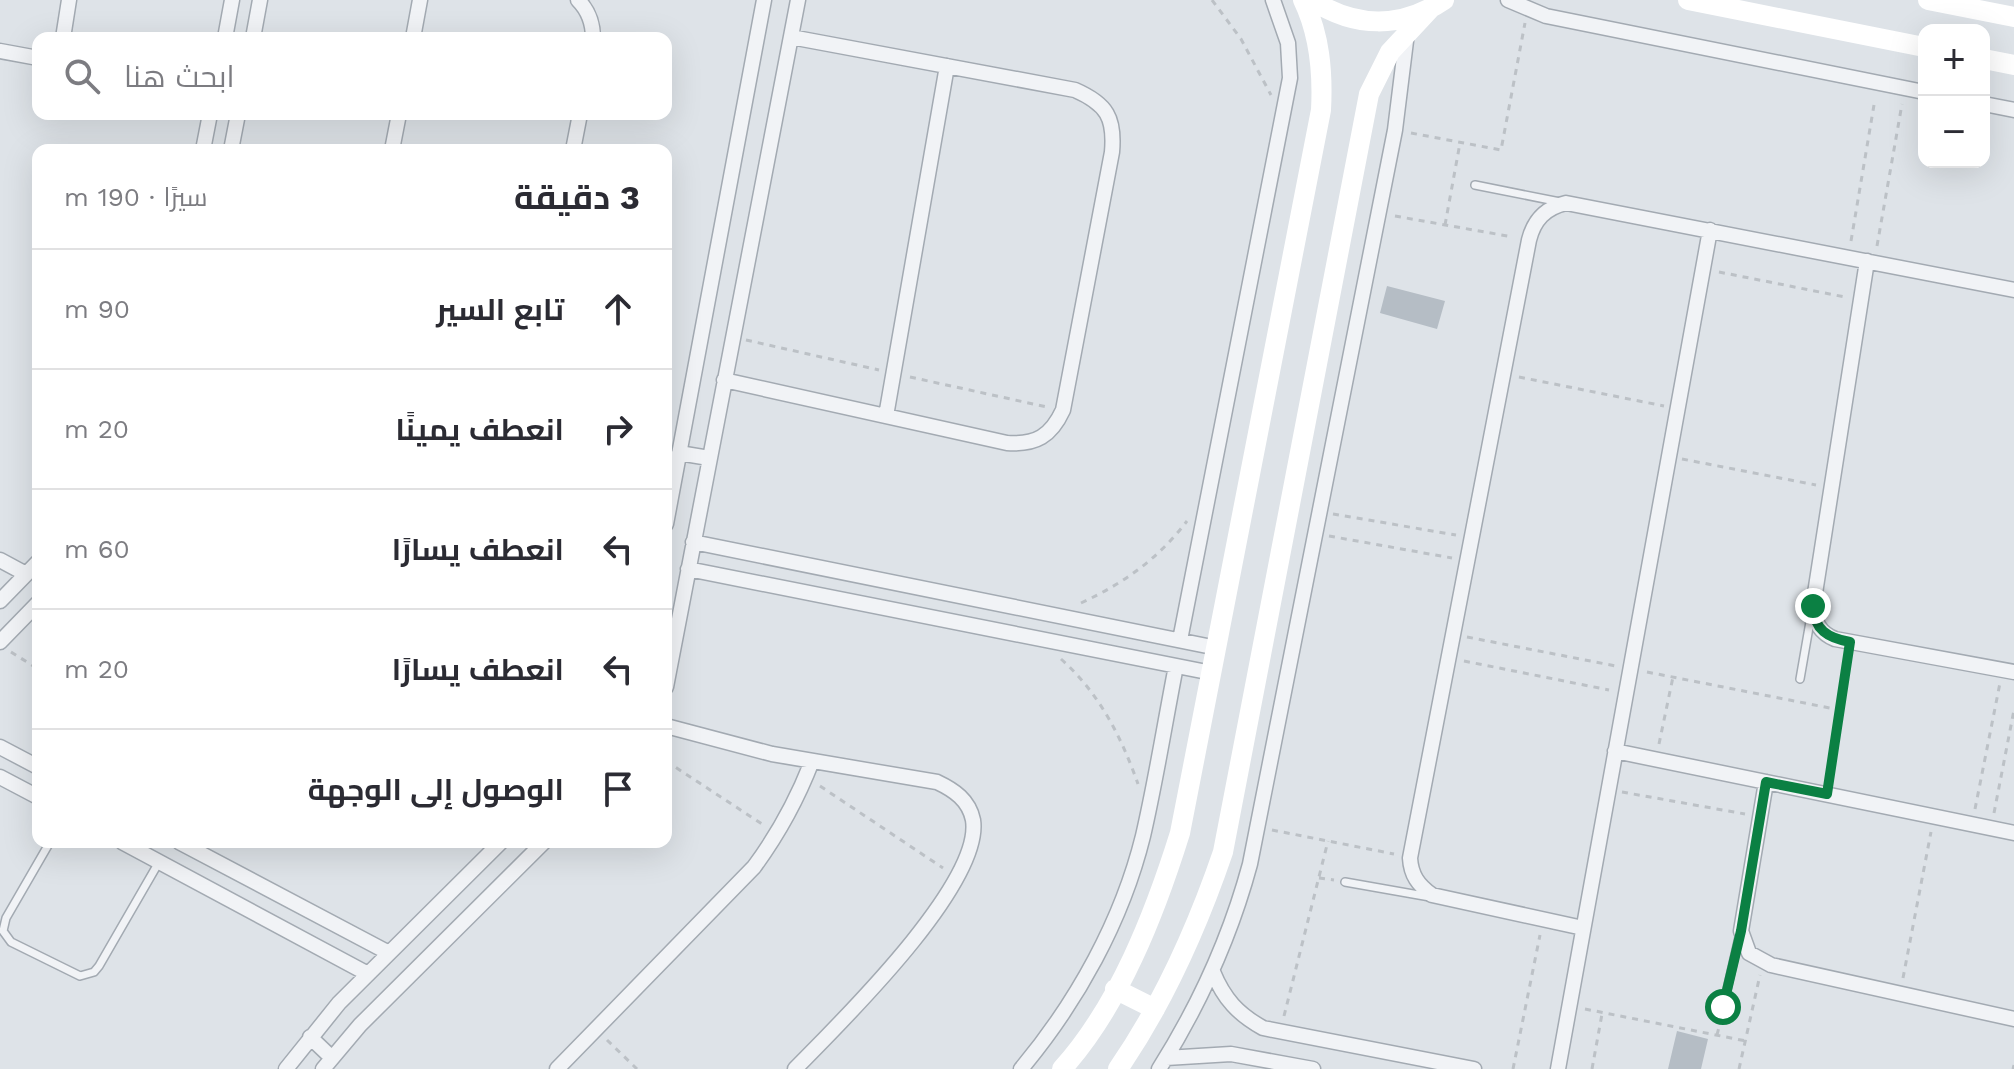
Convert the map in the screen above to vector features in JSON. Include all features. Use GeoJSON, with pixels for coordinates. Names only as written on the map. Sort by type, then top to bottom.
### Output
{"type":"FeatureCollection","features":[{"type":"Feature","properties":{"kind":"street"},"geometry":{"type":"LineString","coordinates":[[64,32],[69,0]]}},
{"type":"Feature","properties":{"kind":"street"},"geometry":{"type":"LineString","coordinates":[[226,32],[232,0]]}},
{"type":"Feature","properties":{"kind":"street"},"geometry":{"type":"LineString","coordinates":[[254,32],[260,0]]}},
{"type":"Feature","properties":{"kind":"street"},"geometry":{"type":"LineString","coordinates":[[414,32],[420,0]]}},
{"type":"Feature","properties":{"kind":"street"},"geometry":{"type":"LineString","coordinates":[[578,0],[590,18],[592,32]]}},
{"type":"Feature","properties":{"kind":"street"},"geometry":{"type":"LineString","coordinates":[[672,491],[764,0]]}},
{"type":"Feature","properties":{"kind":"street"},"geometry":{"type":"LineString","coordinates":[[672,655],[798,0]]}},
{"type":"Feature","properties":{"kind":"street"},"geometry":{"type":"LineString","coordinates":[[1180,640],[1290,78],[1284,26],[1273,0]]}},
{"type":"Feature","properties":{"kind":"street"},"geometry":{"type":"LineString","coordinates":[[1062,1069],[1115,989],[1152,913],[1180,833],[1321,110],[1320,58],[1303,0]]}},
{"type":"Feature","properties":{"kind":"street"},"geometry":{"type":"LineString","coordinates":[[1312,0],[1338,15],[1369,23],[1411,18],[1437,5]]}},
{"type":"Feature","properties":{"kind":"street"},"geometry":{"type":"LineString","coordinates":[[1508,0],[1527,10],[1918,91]]}},
{"type":"Feature","properties":{"kind":"street"},"geometry":{"type":"LineString","coordinates":[[1688,0],[1918,46]]}},
{"type":"Feature","properties":{"kind":"street"},"geometry":{"type":"LineString","coordinates":[[1928,0],[2014,17]]}},
{"type":"Feature","properties":{"kind":"street"},"geometry":{"type":"LineString","coordinates":[[1118,1069],[1155,1009],[1201,914],[1223,852],[1366,106],[1378,72],[1390,52],[1437,5]]}},
{"type":"Feature","properties":{"kind":"street"},"geometry":{"type":"LineString","coordinates":[[1163,1063],[1213,972],[1240,901],[1258,827],[1395,130],[1407,33]]}},
{"type":"Feature","properties":{"kind":"street"},"geometry":{"type":"LineString","coordinates":[[724,380],[1007,443],[1025,444],[1042,438],[1055,426],[1063,410],[1112,152],[1114,132],[1107,113],[1094,98],[1075,90],[791,37]]}},
{"type":"Feature","properties":{"kind":"street"},"geometry":{"type":"LineString","coordinates":[[0,51],[32,57]]}},
{"type":"Feature","properties":{"kind":"street"},"geometry":{"type":"LineString","coordinates":[[1990,60],[2014,65]]}},
{"type":"Feature","properties":{"kind":"street"},"geometry":{"type":"LineString","coordinates":[[886,416],[947,66]]}},
{"type":"Feature","properties":{"kind":"street"},"geometry":{"type":"LineString","coordinates":[[1990,105],[2014,110]]}},
{"type":"Feature","properties":{"kind":"street"},"geometry":{"type":"LineString","coordinates":[[204,144],[209,120]]}},
{"type":"Feature","properties":{"kind":"street"},"geometry":{"type":"LineString","coordinates":[[232,144],[237,120]]}},
{"type":"Feature","properties":{"kind":"street"},"geometry":{"type":"LineString","coordinates":[[393,144],[398,120]]}},
{"type":"Feature","properties":{"kind":"street"},"geometry":{"type":"LineString","coordinates":[[574,144],[579,120]]}},
{"type":"Feature","properties":{"kind":"street"},"geometry":{"type":"LineString","coordinates":[[1583,928],[1440,899],[1418,884],[1413,876],[1410,858],[1529,240],[1535,222],[1557,205],[1566,203],[2014,290]]}},
{"type":"Feature","properties":{"kind":"street"},"geometry":{"type":"LineString","coordinates":[[1558,1069],[1710,230]]}},
{"type":"Feature","properties":{"kind":"street"},"geometry":{"type":"LineString","coordinates":[[1871,261],[1861,300],[1813,606],[1815,620],[1823,632],[1835,639],[2008,671]]}},
{"type":"Feature","properties":{"kind":"street"},"geometry":{"type":"LineString","coordinates":[[679,453],[709,458]]}},
{"type":"Feature","properties":{"kind":"street"},"geometry":{"type":"LineString","coordinates":[[693,542],[1217,648]]}},
{"type":"Feature","properties":{"kind":"street"},"geometry":{"type":"LineString","coordinates":[[0,560],[26,574]]}},
{"type":"Feature","properties":{"kind":"street"},"geometry":{"type":"LineString","coordinates":[[0,601],[32,568]]}},
{"type":"Feature","properties":{"kind":"street"},"geometry":{"type":"LineString","coordinates":[[688,569],[1212,673]]}},
{"type":"Feature","properties":{"kind":"street"},"geometry":{"type":"LineString","coordinates":[[0,644],[32,609]]}},
{"type":"Feature","properties":{"kind":"street"},"geometry":{"type":"LineString","coordinates":[[1021,1069],[1041,1046],[1074,997],[1103,945],[1125,891],[1143,835],[1176,666]]}},
{"type":"Feature","properties":{"kind":"street"},"geometry":{"type":"LineString","coordinates":[[672,728],[732,745],[937,782],[953,789],[966,802],[973,819],[973,837],[956,877],[914,941],[795,1069]]}},
{"type":"Feature","properties":{"kind":"street"},"geometry":{"type":"LineString","coordinates":[[0,747],[32,764]]}},
{"type":"Feature","properties":{"kind":"street"},"geometry":{"type":"LineString","coordinates":[[1615,751],[2014,833]]}},
{"type":"Feature","properties":{"kind":"street"},"geometry":{"type":"LineString","coordinates":[[557,1069],[754,867],[798,799],[812,761]]}},
{"type":"Feature","properties":{"kind":"street"},"geometry":{"type":"LineString","coordinates":[[0,777],[32,794]]}},
{"type":"Feature","properties":{"kind":"street"},"geometry":{"type":"LineString","coordinates":[[1766,782],[1741,931],[1749,953],[1763,963],[2014,1019]]}},
{"type":"Feature","properties":{"kind":"street"},"geometry":{"type":"LineString","coordinates":[[133,848],[368,974]]}},
{"type":"Feature","properties":{"kind":"street"},"geometry":{"type":"LineString","coordinates":[[190,848],[389,953]]}},
{"type":"Feature","properties":{"kind":"street"},"geometry":{"type":"LineString","coordinates":[[286,1069],[310,1037],[368,974],[495,848]]}},
{"type":"Feature","properties":{"kind":"street"},"geometry":{"type":"LineString","coordinates":[[310,1037],[327,1064],[360,1025],[538,848]]}},
{"type":"Feature","properties":{"kind":"street"},"geometry":{"type":"LineString","coordinates":[[1213,972],[1220,990],[1232,1006],[1263,1028],[1474,1069]]}},
{"type":"Feature","properties":{"kind":"street"},"geometry":{"type":"LineString","coordinates":[[1115,989],[1155,1009]]}},
{"type":"Feature","properties":{"kind":"street"},"geometry":{"type":"LineString","coordinates":[[1163,1063],[1231,1054],[1313,1069]]}},
{"type":"Feature","properties":{"kind":"lane"},"geometry":{"type":"LineString","coordinates":[[1475,185],[1566,203]]}},
{"type":"Feature","properties":{"kind":"lane"},"geometry":{"type":"LineString","coordinates":[[1800,679],[1813,606]]}},
{"type":"Feature","properties":{"kind":"lane"},"geometry":{"type":"LineString","coordinates":[[47,848],[6,918],[3,931],[11,942],[80,976],[94,972],[99,966],[159,862]]}},
{"type":"Feature","properties":{"kind":"lane"},"geometry":{"type":"LineString","coordinates":[[1345,882],[1440,899]]}},
{"type":"Feature","properties":{"kind":"lane"},"geometry":{"type":"LineString","coordinates":[[1723,1007],[1741,931]]}},
{"type":"Feature","properties":{"kind":"path"},"geometry":{"type":"LineString","coordinates":[[1212,0],[1257,65],[1282,120]]}},
{"type":"Feature","properties":{"kind":"path"},"geometry":{"type":"LineString","coordinates":[[1395,130],[1501,150],[1527,10]]}},
{"type":"Feature","properties":{"kind":"path"},"geometry":{"type":"LineString","coordinates":[[1848,257],[1878,83]]}},
{"type":"Feature","properties":{"kind":"path"},"geometry":{"type":"LineString","coordinates":[[1871,261],[1904,88]]}},
{"type":"Feature","properties":{"kind":"path"},"geometry":{"type":"LineString","coordinates":[[1445,225],[1461,142]]}},
{"type":"Feature","properties":{"kind":"path"},"geometry":{"type":"LineString","coordinates":[[1379,213],[1529,240]]}},
{"type":"Feature","properties":{"kind":"path"},"geometry":{"type":"LineString","coordinates":[[1703,269],[1861,300]]}},
{"type":"Feature","properties":{"kind":"path"},"geometry":{"type":"LineString","coordinates":[[1503,374],[1678,408]]}},
{"type":"Feature","properties":{"kind":"path"},"geometry":{"type":"LineString","coordinates":[[1669,457],[1832,488]]}},
{"type":"Feature","properties":{"kind":"path"},"geometry":{"type":"LineString","coordinates":[[1320,512],[1471,538]]}},
{"type":"Feature","properties":{"kind":"path"},"geometry":{"type":"LineString","coordinates":[[1045,613],[1081,603],[1114,588],[1162,550],[1193,513]]}},
{"type":"Feature","properties":{"kind":"path"},"geometry":{"type":"LineString","coordinates":[[1316,533],[1467,560]]}},
{"type":"Feature","properties":{"kind":"path"},"geometry":{"type":"LineString","coordinates":[[1037,639],[1089,688],[1110,718],[1130,761],[1146,819]]}},
{"type":"Feature","properties":{"kind":"path"},"geometry":{"type":"LineString","coordinates":[[1827,794],[1850,642]]}},
{"type":"Feature","properties":{"kind":"path"},"geometry":{"type":"LineString","coordinates":[[0,644],[32,665]]}},
{"type":"Feature","properties":{"kind":"path"},"geometry":{"type":"LineString","coordinates":[[1448,658],[1626,694]]}},
{"type":"Feature","properties":{"kind":"path"},"geometry":{"type":"LineString","coordinates":[[1972,824],[2008,671]]}},
{"type":"Feature","properties":{"kind":"path"},"geometry":{"type":"LineString","coordinates":[[1656,759],[1673,677]]}},
{"type":"Feature","properties":{"kind":"path"},"geometry":{"type":"LineString","coordinates":[[1991,828],[2014,710]]}},
{"type":"Feature","properties":{"kind":"path"},"geometry":{"type":"LineString","coordinates":[[672,765],[778,834]]}},
{"type":"Feature","properties":{"kind":"path"},"geometry":{"type":"LineString","coordinates":[[806,776],[956,877]]}},
{"type":"Feature","properties":{"kind":"path"},"geometry":{"type":"LineString","coordinates":[[1609,789],[1760,817]]}},
{"type":"Feature","properties":{"kind":"path"},"geometry":{"type":"LineString","coordinates":[[1900,993],[1934,817]]}},
{"type":"Feature","properties":{"kind":"path"},"geometry":{"type":"LineString","coordinates":[[1258,827],[1410,858]]}},
{"type":"Feature","properties":{"kind":"path"},"geometry":{"type":"LineString","coordinates":[[1281,1031],[1328,841]]}},
{"type":"Feature","properties":{"kind":"path"},"geometry":{"type":"LineString","coordinates":[[1513,1069],[1543,920]]}},
{"type":"Feature","properties":{"kind":"path"},"geometry":{"type":"LineString","coordinates":[[1739,1069],[1763,963]]}},
{"type":"Feature","properties":{"kind":"path"},"geometry":{"type":"LineString","coordinates":[[1569,1006],[1746,1041]]}},
{"type":"Feature","properties":{"kind":"path"},"geometry":{"type":"LineString","coordinates":[[1717,1035],[1723,1007]]}},
{"type":"Feature","properties":{"kind":"path"},"geometry":{"type":"LineString","coordinates":[[1592,1069],[1603,1013]]}},
{"type":"Feature","properties":{"kind":"path"},"geometry":{"type":"LineString","coordinates":[[596,1028],[637,1069]]}},
{"type":"Feature","properties":{"kind":"building"},"geometry":{"type":"Polygon","coordinates":[[[1387,286],[1445,301],[1437,329],[1380,313],[1387,286]]]}},
{"type":"Feature","properties":{"kind":"building"},"geometry":{"type":"Polygon","coordinates":[[[1677,1031],[1708,1039],[1701,1069],[1668,1069],[1677,1031]]]}},
{"type":"Feature","properties":{"kind":"route"},"geometry":{"type":"LineString","coordinates":[[1723,1007],[1741,931],[1766,782],[1827,794],[1850,642],[1823,632],[1815,620],[1813,606]]}}]}
